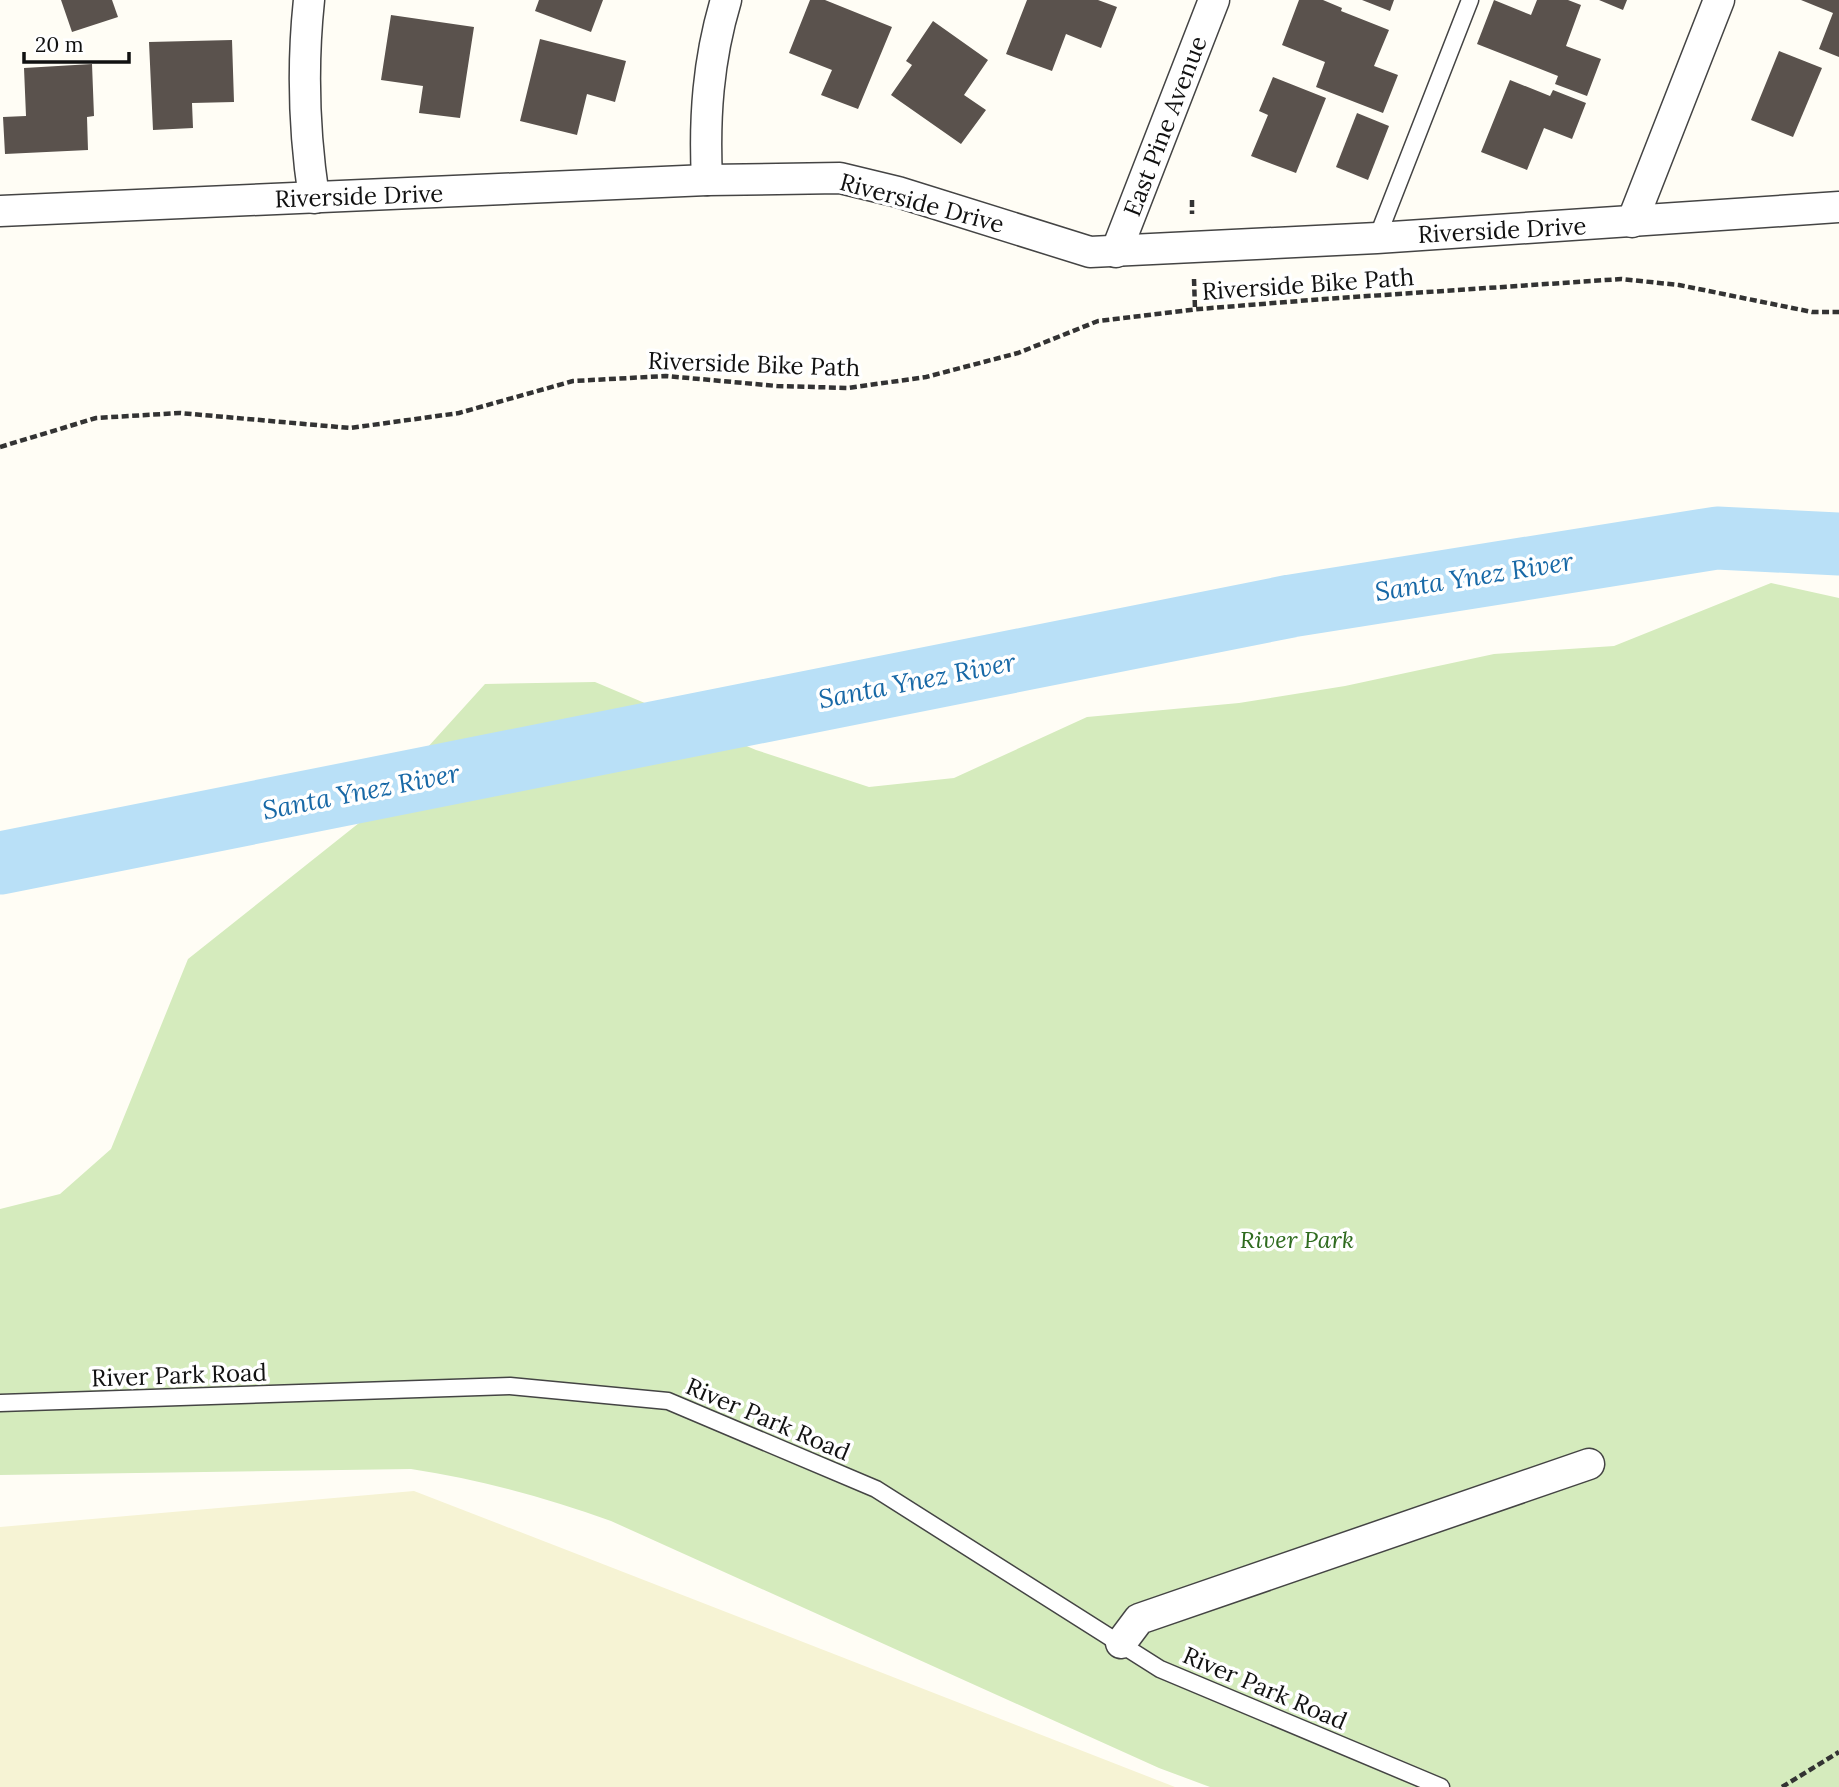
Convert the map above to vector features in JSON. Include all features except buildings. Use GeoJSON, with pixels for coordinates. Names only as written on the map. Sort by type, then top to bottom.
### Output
{"type":"FeatureCollection","features":[{"type":"Feature","properties":{"kind":"street"},"geometry":{"type":"LineString","coordinates":[[309,0],[304,50],[307,151],[314,198]]}},
{"type":"Feature","properties":{"kind":"street"},"geometry":{"type":"LineString","coordinates":[[706,180],[708,73],[726,0]]}},
{"type":"Feature","properties":{"kind":"street","name":"East Pine Avenue"},"geometry":{"type":"LineString","coordinates":[[1116,252],[1214,0]]}},
{"type":"Feature","properties":{"kind":"street"},"geometry":{"type":"LineString","coordinates":[[1633,222],[1719,0]]}},
{"type":"Feature","properties":{"kind":"street","name":"Riverside Drive"},"geometry":{"type":"LineString","coordinates":[[0,211],[706,180],[840,178],[898,192],[1090,252],[1116,252],[1377,238],[1839,207]]}},
{"type":"Feature","properties":{"kind":"street"},"geometry":{"type":"LineString","coordinates":[[1121,1643],[1139,1619],[1589,1464]]}},
{"type":"Feature","properties":{"kind":"lane"},"geometry":{"type":"LineString","coordinates":[[1377,238],[1470,0]]}},
{"type":"Feature","properties":{"kind":"lane","name":"River Park Road"},"geometry":{"type":"LineString","coordinates":[[0,1403],[510,1386],[668,1401],[876,1489],[1160,1669],[1441,1787]]}},
{"type":"Feature","properties":{"kind":"path","name":"Riverside Bike Path"},"geometry":{"type":"LineString","coordinates":[[0,447],[96,418],[180,413],[350,428],[459,413],[573,381],[666,376],[777,386],[848,388],[926,377],[1018,353],[1098,321],[1199,309],[1324,299],[1621,279],[1679,285],[1812,312],[1839,312]]}},
{"type":"Feature","properties":{"kind":"path"},"geometry":{"type":"LineString","coordinates":[[1782,1787],[1839,1752]]}},
{"type":"Feature","properties":{"kind":"shaded area"},"geometry":{"type":"Polygon","coordinates":[[[414,1491],[1175,1787],[0,1787],[0,1527],[414,1491]]]}},
{"type":"Feature","properties":{"kind":"green space","name":"River Park"},"geometry":{"type":"Polygon","coordinates":[[[1771,583],[1839,598],[1839,1787],[1210,1787],[1159,1768],[611,1521],[512,1490],[411,1469],[0,1475],[0,1209],[60,1194],[111,1149],[188,959],[359,823],[485,684],[595,682],[756,750],[869,787],[954,778],[1087,717],[1239,703],[1345,686],[1494,654],[1614,646],[1771,583]]]}},
{"type":"Feature","properties":{"kind":"waterway","name":"Santa Ynez River"},"geometry":{"type":"LineString","coordinates":[[0,863],[1291,606],[1717,538],[1839,544]]}}]}
